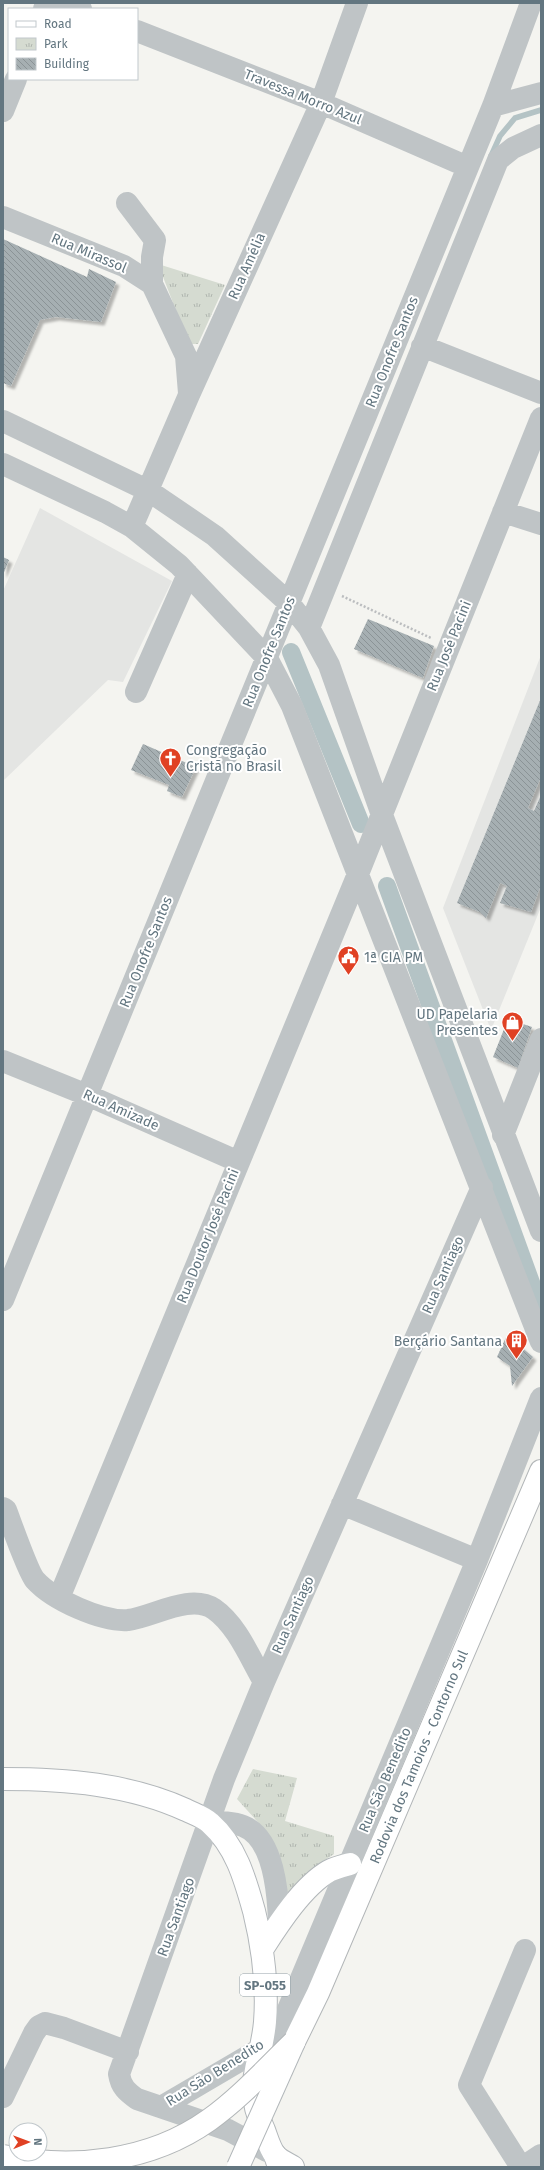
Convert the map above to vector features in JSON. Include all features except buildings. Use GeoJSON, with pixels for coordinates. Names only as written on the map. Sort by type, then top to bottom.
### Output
{"type":"FeatureCollection","features":[{"type":"Feature","properties":{"kind":"main road","name":"Rodovia dos Tamoios - Contorno Sul"},"geometry":{"type":"LineString","coordinates":[[238,2167],[294,2042],[321,1986],[541,1471]]}},
{"type":"Feature","properties":{"kind":"main road","name":"SP-055"},"geometry":{"type":"LineString","coordinates":[[3,1779],[82,1784],[136,1792],[161,1798],[210,1822],[228,1845],[240,1865],[263,1948],[266,2012],[260,2049],[254,2072],[252,2094],[259,2120],[282,2163]]}},
{"type":"Feature","properties":{"kind":"main road"},"geometry":{"type":"LineString","coordinates":[[263,1948],[279,1922],[315,1881],[330,1871],[350,1864]]}},
{"type":"Feature","properties":{"kind":"main road","name":"Rodovia dos Tamoios - Contorno Sul"},"geometry":{"type":"LineString","coordinates":[[3,2156],[57,2163],[104,2160],[156,2148],[179,2138],[209,2120],[229,2104],[294,2042]]}},
{"type":"Feature","properties":{"kind":"street"},"geometry":{"type":"LineString","coordinates":[[65,3],[78,8]]}},
{"type":"Feature","properties":{"kind":"street","name":"Rua Amélia"},"geometry":{"type":"LineString","coordinates":[[132,527],[149,491],[189,396],[321,103],[357,3]]}},
{"type":"Feature","properties":{"kind":"street","name":"Rua Onofre Santos"},"geometry":{"type":"LineString","coordinates":[[3,1300],[493,106],[531,3]]}},
{"type":"Feature","properties":{"kind":"street","name":"Travessa Morro Azul"},"geometry":{"type":"LineString","coordinates":[[138,31],[321,103],[468,167]]}},
{"type":"Feature","properties":{"kind":"street"},"geometry":{"type":"LineString","coordinates":[[3,112],[16,80]]}},
{"type":"Feature","properties":{"kind":"street"},"geometry":{"type":"LineString","coordinates":[[493,106],[541,93]]}},
{"type":"Feature","properties":{"kind":"street","name":"Rua Onofre Santos"},"geometry":{"type":"LineString","coordinates":[[309,628],[498,160],[513,148],[541,135]]}},
{"type":"Feature","properties":{"kind":"street"},"geometry":{"type":"LineString","coordinates":[[127,203],[155,240],[152,257],[152,284],[186,356],[189,396]]}},
{"type":"Feature","properties":{"kind":"street","name":"Rua Mirassol"},"geometry":{"type":"LineString","coordinates":[[3,217],[124,266],[152,284]]}},
{"type":"Feature","properties":{"kind":"street"},"geometry":{"type":"LineString","coordinates":[[422,346],[541,393]]}},
{"type":"Feature","properties":{"kind":"street","name":"Rua José Pacini"},"geometry":{"type":"LineString","coordinates":[[358,874],[541,418]]}},
{"type":"Feature","properties":{"kind":"street"},"geometry":{"type":"LineString","coordinates":[[3,421],[149,491],[215,536],[289,603],[309,628],[329,665],[382,814],[503,1135],[541,1231]]}},
{"type":"Feature","properties":{"kind":"street"},"geometry":{"type":"LineString","coordinates":[[3,464],[105,512],[132,527],[188,574],[267,658],[292,706],[482,1187],[541,1342]]}},
{"type":"Feature","properties":{"kind":"street"},"geometry":{"type":"LineString","coordinates":[[503,512],[541,524]]}},
{"type":"Feature","properties":{"kind":"street"},"geometry":{"type":"LineString","coordinates":[[136,692],[188,574]]}},
{"type":"Feature","properties":{"kind":"street","name":"Rua Doutor José Pacini"},"geometry":{"type":"LineString","coordinates":[[59,1598],[358,874]]}},
{"type":"Feature","properties":{"kind":"street"},"geometry":{"type":"LineString","coordinates":[[503,1135],[541,1039]]}},
{"type":"Feature","properties":{"kind":"street","name":"Rua Amizade"},"geometry":{"type":"LineString","coordinates":[[3,1061],[87,1095],[238,1162]]}},
{"type":"Feature","properties":{"kind":"street","name":"Rua Santiago"},"geometry":{"type":"LineString","coordinates":[[282,2163],[228,2130],[137,2099],[121,2084],[119,2074],[210,1822],[224,1779],[264,1682],[482,1187]]}},
{"type":"Feature","properties":{"kind":"street","name":"Rua São Benedito"},"geometry":{"type":"LineString","coordinates":[[161,2107],[260,2049],[271,2038],[284,2019],[477,1560],[541,1398]]}},
{"type":"Feature","properties":{"kind":"street"},"geometry":{"type":"LineString","coordinates":[[342,1504],[477,1560]]}},
{"type":"Feature","properties":{"kind":"street"},"geometry":{"type":"LineString","coordinates":[[3,1508],[6,1510],[34,1580],[59,1598],[94,1616],[114,1619],[129,1620],[181,1605],[200,1604],[213,1609],[229,1624],[264,1682]]}},
{"type":"Feature","properties":{"kind":"street"},"geometry":{"type":"LineString","coordinates":[[210,1822],[227,1822],[243,1826],[255,1833],[264,1844],[272,1871],[279,1922]]}},
{"type":"Feature","properties":{"kind":"street"},"geometry":{"type":"LineString","coordinates":[[525,1950],[469,2084],[522,2167],[541,2155]]}},
{"type":"Feature","properties":{"kind":"street"},"geometry":{"type":"LineString","coordinates":[[3,2097],[34,2033],[38,2026],[45,2023],[64,2028],[128,2052]]}},
{"type":"Feature","properties":{"kind":"path"},"geometry":{"type":"LineString","coordinates":[[325,588],[449,647]]}},
{"type":"Feature","properties":{"kind":"shaded area"},"geometry":{"type":"Polygon","coordinates":[[[40,508],[172,581],[123,682],[108,680],[3,781],[3,591],[40,508]]]}},
{"type":"Feature","properties":{"kind":"shaded area"},"geometry":{"type":"Polygon","coordinates":[[[541,655],[541,907],[491,1030],[443,908],[541,655]]]}},
{"type":"Feature","properties":{"kind":"green space"},"geometry":{"type":"Polygon","coordinates":[[[158,264],[225,285],[198,344],[189,344],[158,264]]]}},
{"type":"Feature","properties":{"kind":"green space"},"geometry":{"type":"Polygon","coordinates":[[[253,1769],[297,1778],[285,1821],[334,1836],[334,1854],[311,1873],[299,1887],[282,1912],[264,1829],[237,1799],[253,1769]]]}},
{"type":"Feature","properties":{"kind":"waterway"},"geometry":{"type":"LineString","coordinates":[[491,156],[500,136],[515,118],[541,110]]}},
{"type":"Feature","properties":{"kind":"waterway"},"geometry":{"type":"LineString","coordinates":[[291,652],[361,824]]}},
{"type":"Feature","properties":{"kind":"waterway"},"geometry":{"type":"LineString","coordinates":[[387,886],[541,1310]]}},
{"type":"Feature","properties":{"kind":"place","name":"Congregação Cristã no Brasil"},"geometry":{"type":"Point","coordinates":[171,778]}},
{"type":"Feature","properties":{"kind":"place","name":"1ª CIA PM"},"geometry":{"type":"Point","coordinates":[348,976]}},
{"type":"Feature","properties":{"kind":"place","name":"UD Papelaria Presentes"},"geometry":{"type":"Point","coordinates":[513,1042]}},
{"type":"Feature","properties":{"kind":"place","name":"Berçário Santana"},"geometry":{"type":"Point","coordinates":[517,1360]}}]}
